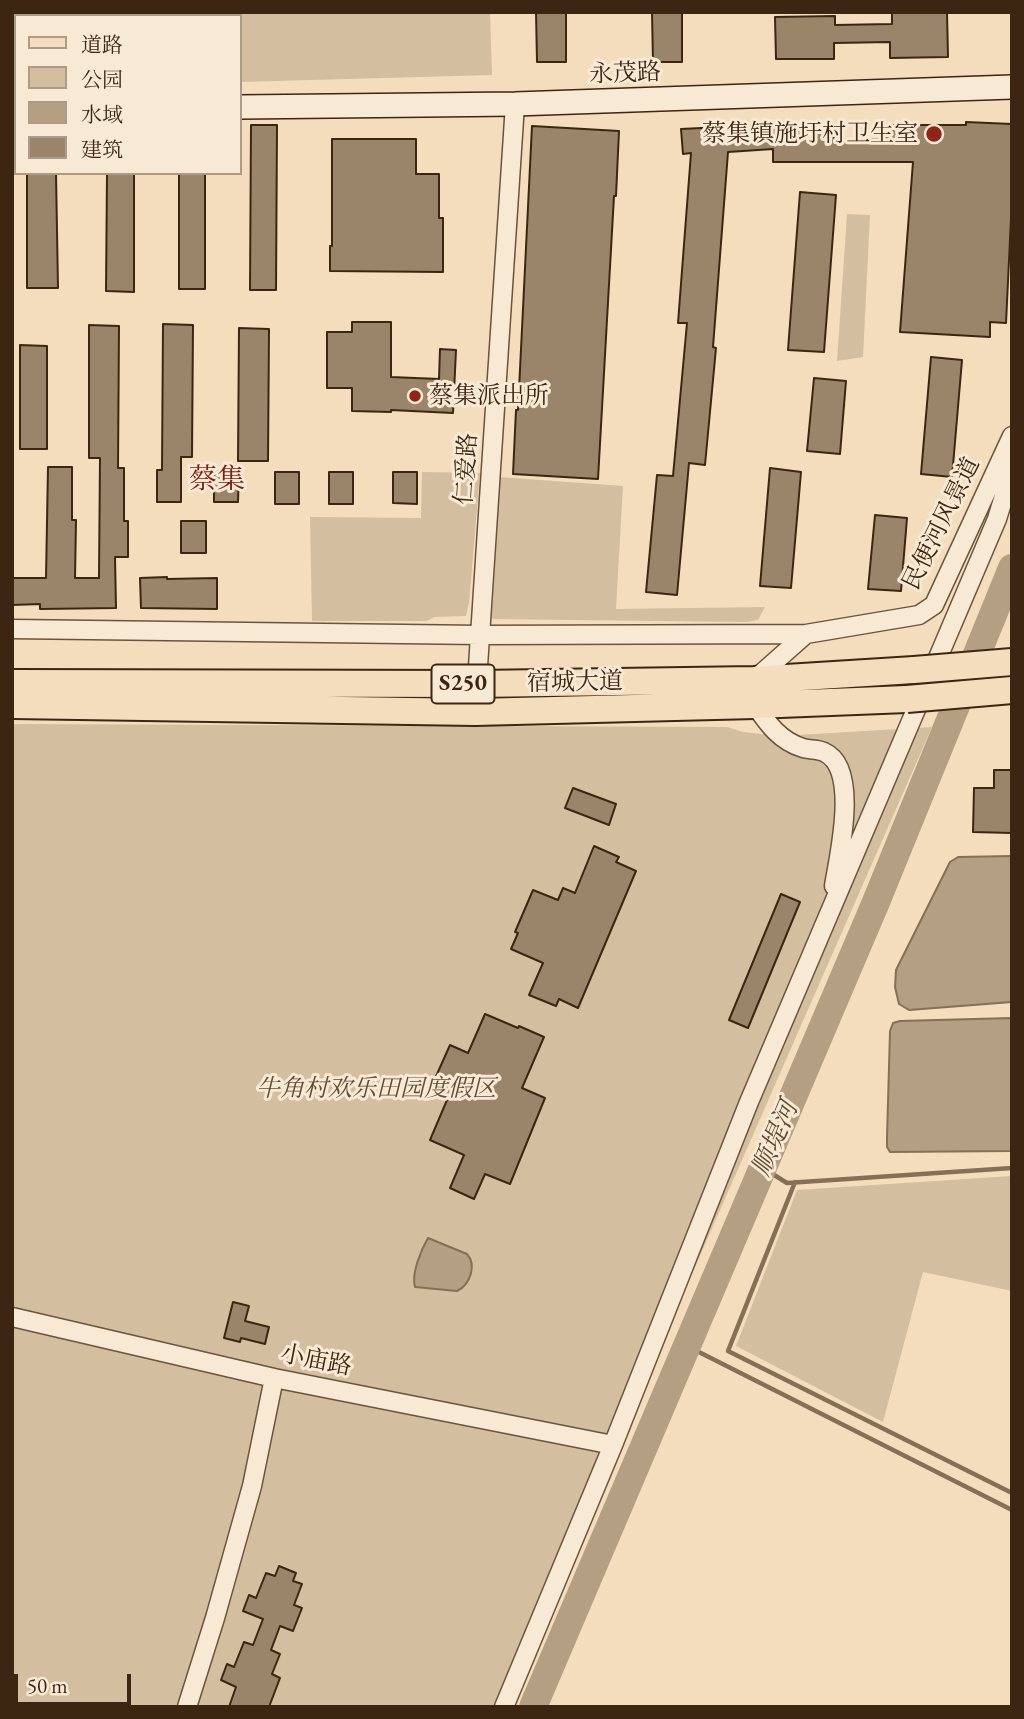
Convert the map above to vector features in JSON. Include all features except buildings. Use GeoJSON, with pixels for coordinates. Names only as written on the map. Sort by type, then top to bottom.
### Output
{"type":"FeatureCollection","features":[{"type":"Feature","properties":{"kind":"main road","name":"宿城大道"},"geometry":{"type":"LineString","coordinates":[[12,705],[475,712],[754,693],[914,670],[1012,662]]}},
{"type":"Feature","properties":{"kind":"main road","name":"宿城大道"},"geometry":{"type":"LineString","coordinates":[[12,683],[477,684],[907,699],[1012,690]]}},
{"type":"Feature","properties":{"kind":"street","name":"永茂路"},"geometry":{"type":"LineString","coordinates":[[242,107],[515,104],[1012,87]]}},
{"type":"Feature","properties":{"kind":"street","name":"仁爱路"},"geometry":{"type":"LineString","coordinates":[[475,712],[515,104]]}},
{"type":"Feature","properties":{"kind":"street","name":"民便河风景道"},"geometry":{"type":"LineString","coordinates":[[12,629],[480,635],[806,634],[919,615],[934,605],[1012,436]]}},
{"type":"Feature","properties":{"kind":"street"},"geometry":{"type":"LineString","coordinates":[[504,1707],[613,1445],[749,1102],[997,519],[1012,470]]}},
{"type":"Feature","properties":{"kind":"street"},"geometry":{"type":"LineString","coordinates":[[806,634],[754,693],[775,732],[796,745],[823,752],[835,760],[841,774],[845,810],[831,910]]}},
{"type":"Feature","properties":{"kind":"street","name":"小庙路"},"geometry":{"type":"LineString","coordinates":[[12,1317],[274,1378],[613,1445]]}},
{"type":"Feature","properties":{"kind":"street"},"geometry":{"type":"LineString","coordinates":[[187,1707],[252,1486],[274,1378]]}},
{"type":"Feature","properties":{"kind":"green space"},"geometry":{"type":"Polygon","coordinates":[[[12,12],[490,12],[492,75],[242,82],[242,14],[14,14],[12,88],[12,12]]]}},
{"type":"Feature","properties":{"kind":"green space"},"geometry":{"type":"Polygon","coordinates":[[[847,214],[870,215],[863,357],[837,361],[847,214]]]}},
{"type":"Feature","properties":{"kind":"green space"},"geometry":{"type":"Polygon","coordinates":[[[422,472],[480,473],[466,616],[435,617],[426,621],[312,621],[310,517],[421,518],[422,472]]]}},
{"type":"Feature","properties":{"kind":"green space"},"geometry":{"type":"Polygon","coordinates":[[[499,477],[623,486],[616,609],[765,607],[758,620],[746,622],[488,619],[499,477]]]}},
{"type":"Feature","properties":{"kind":"green space","name":"牛角村欢乐田园度假区"},"geometry":{"type":"Polygon","coordinates":[[[12,724],[727,727],[743,732],[780,736],[932,727],[502,1707],[12,1707],[12,724]]]}},
{"type":"Feature","properties":{"kind":"green space"},"geometry":{"type":"Polygon","coordinates":[[[1012,1176],[1012,1291],[923,1272],[883,1422],[736,1346],[797,1190],[1012,1176]]]}},
{"type":"Feature","properties":{"kind":"water"},"geometry":{"type":"Polygon","coordinates":[[[1012,856],[1012,1002],[909,1010],[899,1004],[895,987],[896,970],[950,862],[958,857],[1012,856]]]}},
{"type":"Feature","properties":{"kind":"water"},"geometry":{"type":"Polygon","coordinates":[[[1012,1018],[1012,1151],[890,1152],[887,1138],[890,1031],[893,1023],[1012,1018]]]}},
{"type":"Feature","properties":{"kind":"water"},"geometry":{"type":"Polygon","coordinates":[[[428,1238],[467,1254],[472,1269],[469,1280],[462,1288],[457,1291],[415,1287],[416,1269],[428,1238]]]}},
{"type":"Feature","properties":{"kind":"waterway","name":"顺堤河"},"geometry":{"type":"LineString","coordinates":[[533,1707],[876,902],[1012,568]]}},
{"type":"Feature","properties":{"kind":"waterway"},"geometry":{"type":"LineString","coordinates":[[763,1168],[787,1183],[1012,1168]]}},
{"type":"Feature","properties":{"kind":"waterway"},"geometry":{"type":"LineString","coordinates":[[795,1182],[728,1351],[1012,1493]]}},
{"type":"Feature","properties":{"kind":"waterway"},"geometry":{"type":"LineString","coordinates":[[687,1346],[1012,1510]]}},
{"type":"Feature","properties":{"kind":"place","name":"蔡集镇施圩村卫生室"},"geometry":{"type":"Point","coordinates":[934,134]}},
{"type":"Feature","properties":{"kind":"place","name":"蔡集派出所"},"geometry":{"type":"Point","coordinates":[415,396]}},
{"type":"Feature","properties":{"kind":"district","name":"蔡集"},"geometry":{"type":"Point","coordinates":[217,480]}}]}
